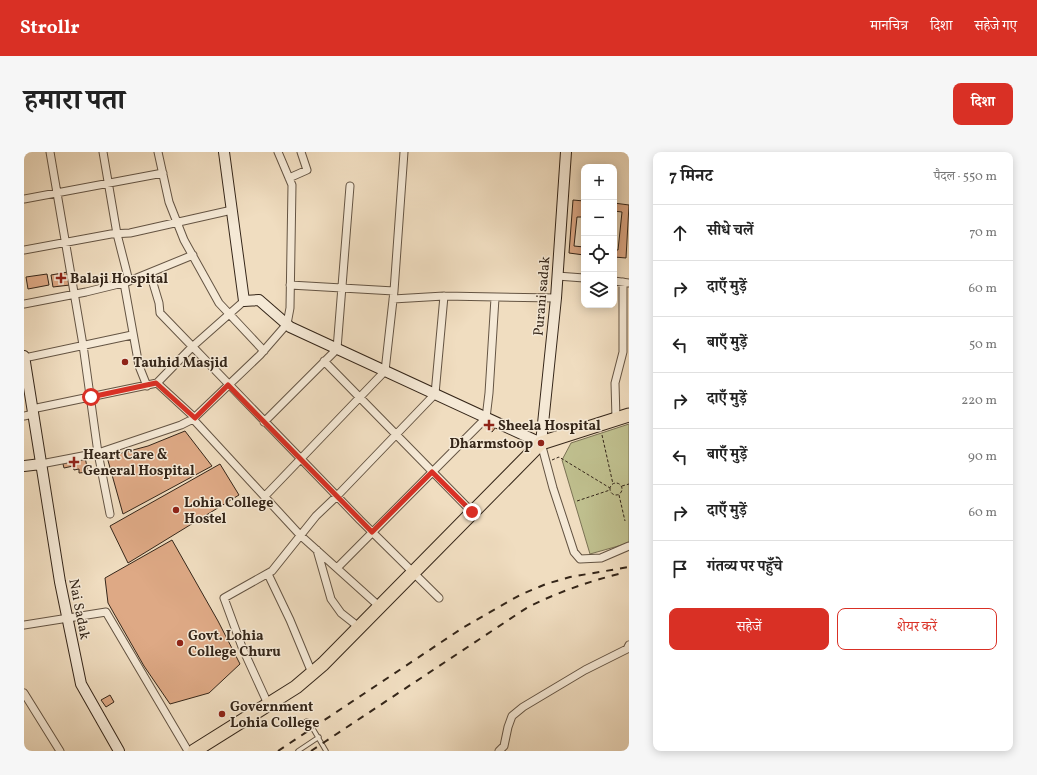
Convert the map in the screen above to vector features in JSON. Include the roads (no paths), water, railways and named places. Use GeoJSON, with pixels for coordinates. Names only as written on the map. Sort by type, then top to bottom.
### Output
{"type":"FeatureCollection","features":[{"type":"Feature","properties":{"kind":"highway"},"geometry":{"type":"LineString","coordinates":[[194,751],[268,704],[312,673],[360,628],[541,443],[629,415]]}},
{"type":"Feature","properties":{"kind":"main road"},"geometry":{"type":"LineString","coordinates":[[224,152],[244,302],[259,300],[287,324],[337,349],[541,443]]}},
{"type":"Feature","properties":{"kind":"main road","name":"Purani sadak"},"geometry":{"type":"LineString","coordinates":[[541,443],[556,298],[566,152]]}},
{"type":"Feature","properties":{"kind":"main road","name":"Nai Sadak"},"geometry":{"type":"LineString","coordinates":[[24,357],[30,413],[41,464],[81,684],[119,751]]}},
{"type":"Feature","properties":{"kind":"main road"},"geometry":{"type":"LineString","coordinates":[[24,466],[41,464]]}},
{"type":"Feature","properties":{"kind":"street"},"geometry":{"type":"LineString","coordinates":[[50,152],[83,345],[98,453],[110,514]]}},
{"type":"Feature","properties":{"kind":"street"},"geometry":{"type":"LineString","coordinates":[[103,152],[126,282],[132,335],[139,366],[147,386]]}},
{"type":"Feature","properties":{"kind":"street"},"geometry":{"type":"LineString","coordinates":[[158,152],[168,202],[193,255],[219,303],[264,351]]}},
{"type":"Feature","properties":{"kind":"street"},"geometry":{"type":"LineString","coordinates":[[41,464],[98,453],[181,425],[194,418],[264,351],[287,324],[290,285],[292,185],[278,152]]}},
{"type":"Feature","properties":{"kind":"street"},"geometry":{"type":"LineString","coordinates":[[289,178],[307,170],[301,152]]}},
{"type":"Feature","properties":{"kind":"street"},"geometry":{"type":"LineString","coordinates":[[264,496],[385,371],[394,291],[404,152]]}},
{"type":"Feature","properties":{"kind":"street"},"geometry":{"type":"LineString","coordinates":[[24,199],[162,173]]}},
{"type":"Feature","properties":{"kind":"street"},"geometry":{"type":"LineString","coordinates":[[264,422],[337,349],[343,289],[350,186]]}},
{"type":"Feature","properties":{"kind":"street"},"geometry":{"type":"LineString","coordinates":[[24,250],[65,242],[130,233],[232,210]]}},
{"type":"Feature","properties":{"kind":"street"},"geometry":{"type":"LineString","coordinates":[[24,304],[74,295],[126,282],[193,255]]}},
{"type":"Feature","properties":{"kind":"street"},"geometry":{"type":"LineString","coordinates":[[150,272],[159,302],[160,313],[264,422],[439,598]]}},
{"type":"Feature","properties":{"kind":"street"},"geometry":{"type":"LineString","coordinates":[[557,276],[581,278]]}},
{"type":"Feature","properties":{"kind":"street"},"geometry":{"type":"LineString","coordinates":[[616,419],[615,383],[626,352],[626,282]]}},
{"type":"Feature","properties":{"kind":"street"},"geometry":{"type":"LineString","coordinates":[[290,285],[394,291]]}},
{"type":"Feature","properties":{"kind":"street"},"geometry":{"type":"LineString","coordinates":[[393,299],[444,296],[556,298]]}},
{"type":"Feature","properties":{"kind":"street"},"geometry":{"type":"LineString","coordinates":[[268,704],[242,646],[224,598],[272,572],[316,516],[338,496],[435,394],[444,296]]}},
{"type":"Feature","properties":{"kind":"street"},"geometry":{"type":"LineString","coordinates":[[337,568],[486,418],[495,298]]}},
{"type":"Feature","properties":{"kind":"street"},"geometry":{"type":"LineString","coordinates":[[30,413],[91,397],[156,383],[192,347],[244,302]]}},
{"type":"Feature","properties":{"kind":"street"},"geometry":{"type":"LineString","coordinates":[[24,357],[132,335]]}},
{"type":"Feature","properties":{"kind":"street"},"geometry":{"type":"LineString","coordinates":[[324,361],[472,512]]}},
{"type":"Feature","properties":{"kind":"street"},"geometry":{"type":"LineString","coordinates":[[156,383],[194,418],[300,535],[380,607]]}},
{"type":"Feature","properties":{"kind":"street"},"geometry":{"type":"LineString","coordinates":[[541,443],[574,552],[580,559],[602,558],[629,546]]}},
{"type":"Feature","properties":{"kind":"street"},"geometry":{"type":"LineString","coordinates":[[317,550],[331,599],[341,613],[360,628]]}},
{"type":"Feature","properties":{"kind":"street"},"geometry":{"type":"LineString","coordinates":[[268,574],[290,620],[312,673]]}},
{"type":"Feature","properties":{"kind":"street"},"geometry":{"type":"LineString","coordinates":[[24,625],[106,612],[188,751]]}},
{"type":"Feature","properties":{"kind":"street"},"geometry":{"type":"LineString","coordinates":[[503,749],[512,716],[523,707],[585,670],[627,649],[629,645]]}},
{"type":"Feature","properties":{"kind":"street"},"geometry":{"type":"LineString","coordinates":[[24,693],[60,751]]}},
{"type":"Feature","properties":{"kind":"lane"},"geometry":{"type":"LineString","coordinates":[[303,723],[307,721],[309,722],[326,751]]}},
{"type":"Feature","properties":{"kind":"lane"},"geometry":{"type":"LineString","coordinates":[[298,751],[319,737]]}},
{"type":"Feature","properties":{"kind":"railway"},"geometry":{"type":"LineString","coordinates":[[278,751],[464,627],[520,595],[546,584],[570,577],[629,567]]}},
{"type":"Feature","properties":{"kind":"railway"},"geometry":{"type":"LineString","coordinates":[[311,751],[528,607],[574,587],[623,573]]}},
{"type":"Feature","properties":{"kind":"place","name":"Balaji Hospital"},"geometry":{"type":"Point","coordinates":[61,278]}},
{"type":"Feature","properties":{"kind":"place","name":"Tauhid Masjid"},"geometry":{"type":"Point","coordinates":[125,362]}},
{"type":"Feature","properties":{"kind":"place","name":"Sheela Hospital"},"geometry":{"type":"Point","coordinates":[489,425]}},
{"type":"Feature","properties":{"kind":"place","name":"Dharmstoop"},"geometry":{"type":"Point","coordinates":[541,443]}},
{"type":"Feature","properties":{"kind":"place","name":"Heart Care & General Hospital"},"geometry":{"type":"Point","coordinates":[74,462]}},
{"type":"Feature","properties":{"kind":"place","name":"Lohia College Hostel"},"geometry":{"type":"Point","coordinates":[176,510]}},
{"type":"Feature","properties":{"kind":"place","name":"Govt. Lohia College Churu"},"geometry":{"type":"Point","coordinates":[180,643]}},
{"type":"Feature","properties":{"kind":"place","name":"Government Lohia College"},"geometry":{"type":"Point","coordinates":[222,714]}}]}
